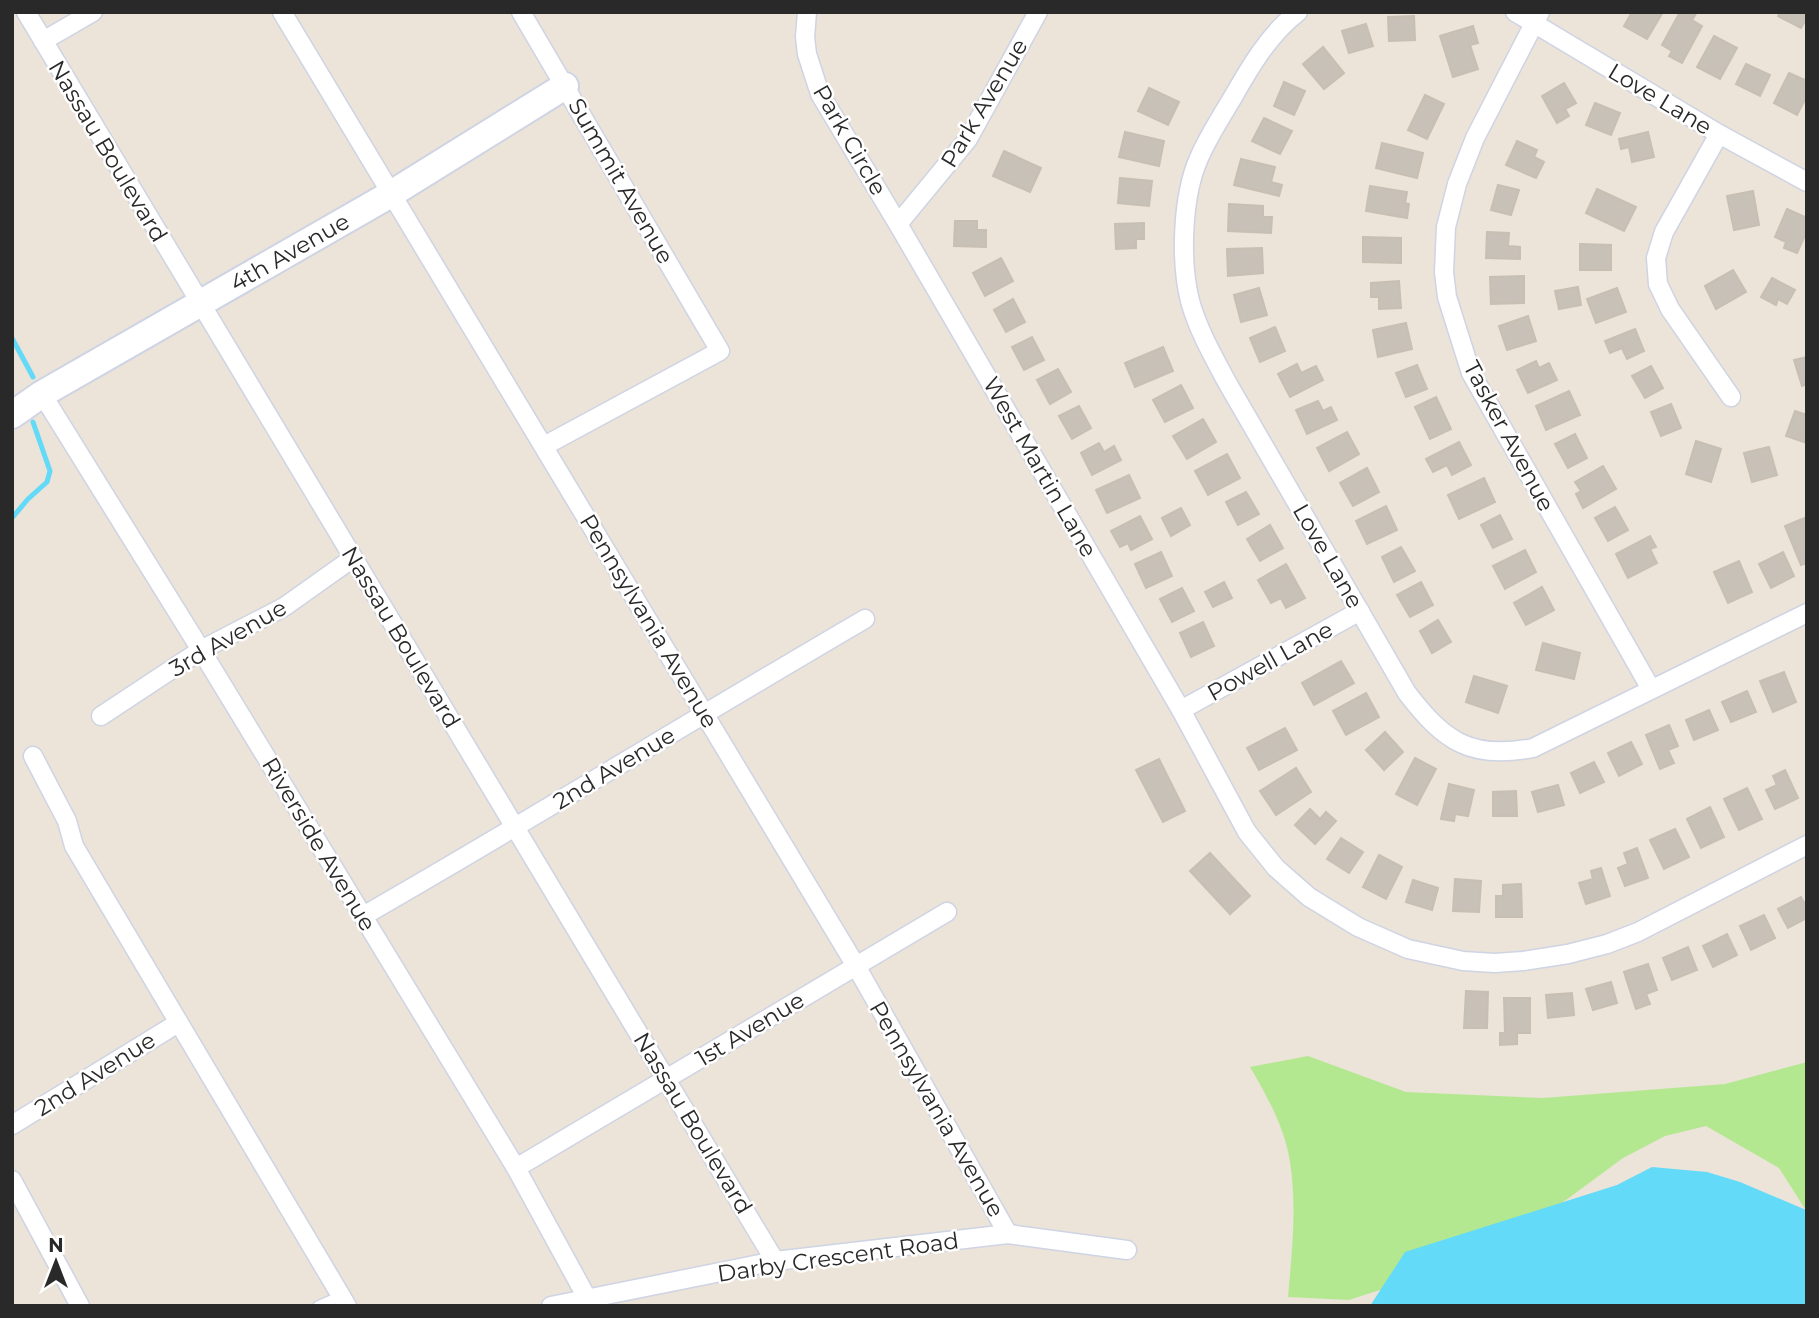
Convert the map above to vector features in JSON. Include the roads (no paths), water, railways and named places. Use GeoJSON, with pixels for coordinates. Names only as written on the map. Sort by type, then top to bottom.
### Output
{"type":"FeatureCollection","features":[{"type":"Feature","properties":{"kind":"street","name":"Nassau Boulevard"},"geometry":{"type":"LineString","coordinates":[[26,12],[775,1261]]}},
{"type":"Feature","properties":{"kind":"street"},"geometry":{"type":"LineString","coordinates":[[43,41],[93,12]]}},
{"type":"Feature","properties":{"kind":"street","name":"Pennsylvania Avenue"},"geometry":{"type":"LineString","coordinates":[[282,12],[856,966],[1008,1234]]}},
{"type":"Feature","properties":{"kind":"street","name":"Summit Avenue"},"geometry":{"type":"LineString","coordinates":[[521,12],[720,351],[544,446]]}},
{"type":"Feature","properties":{"kind":"street","name":"Park Circle"},"geometry":{"type":"LineString","coordinates":[[807,12],[807,54],[820,94],[898,224]]}},
{"type":"Feature","properties":{"kind":"street","name":"Park Avenue"},"geometry":{"type":"LineString","coordinates":[[898,224],[968,139],[1038,12]]}},
{"type":"Feature","properties":{"kind":"street","name":"Love Lane"},"geometry":{"type":"LineString","coordinates":[[1298,12],[1269,42],[1243,80],[1198,158],[1187,208],[1184,251],[1188,287],[1209,348],[1228,384],[1407,693],[1429,721],[1451,739],[1474,748],[1513,752],[1533,748],[1807,613]]}},
{"type":"Feature","properties":{"kind":"street","name":"Love Lane"},"geometry":{"type":"LineString","coordinates":[[1515,12],[1536,18],[1719,134],[1807,182]]}},
{"type":"Feature","properties":{"kind":"street","name":"Tasker Avenue"},"geometry":{"type":"LineString","coordinates":[[1536,18],[1475,138],[1457,184],[1446,227],[1444,272],[1447,297],[1471,373],[1651,689]]}},
{"type":"Feature","properties":{"kind":"street","name":"4th Avenue"},"geometry":{"type":"LineString","coordinates":[[12,415],[42,394],[391,194],[565,86]]}},
{"type":"Feature","properties":{"kind":"street"},"geometry":{"type":"LineString","coordinates":[[1719,134],[1664,232],[1656,258],[1658,285],[1670,309],[1731,397]]}},
{"type":"Feature","properties":{"kind":"street","name":"West Martin Lane"},"geometry":{"type":"LineString","coordinates":[[898,224],[1181,710],[1247,832],[1276,868],[1308,897],[1358,927],[1408,949],[1463,961],[1495,963],[1568,954],[1607,944],[1638,932],[1807,845]]}},
{"type":"Feature","properties":{"kind":"street","name":"Riverside Avenue"},"geometry":{"type":"LineString","coordinates":[[42,394],[516,1168],[587,1298]]}},
{"type":"Feature","properties":{"kind":"street","name":"3rd Avenue"},"geometry":{"type":"LineString","coordinates":[[101,716],[201,650],[284,607],[354,558]]}},
{"type":"Feature","properties":{"kind":"street","name":"Powell Lane"},"geometry":{"type":"LineString","coordinates":[[1181,710],[1360,611]]}},
{"type":"Feature","properties":{"kind":"street","name":"2nd Avenue"},"geometry":{"type":"LineString","coordinates":[[363,916],[517,828],[865,619]]}},
{"type":"Feature","properties":{"kind":"street"},"geometry":{"type":"LineString","coordinates":[[33,756],[67,821],[68,833],[74,846],[344,1301]]}},
{"type":"Feature","properties":{"kind":"street","name":"1st Avenue"},"geometry":{"type":"LineString","coordinates":[[516,1168],[947,912]]}},
{"type":"Feature","properties":{"kind":"street","name":"2nd Avenue"},"geometry":{"type":"LineString","coordinates":[[12,1125],[178,1023]]}},
{"type":"Feature","properties":{"kind":"street"},"geometry":{"type":"LineString","coordinates":[[12,1180],[80,1306]]}},
{"type":"Feature","properties":{"kind":"street","name":"Darby Crescent Road"},"geometry":{"type":"LineString","coordinates":[[551,1306],[775,1261],[1008,1234],[1127,1250]]}},
{"type":"Feature","properties":{"kind":"lane"},"geometry":{"type":"LineString","coordinates":[[318,1306],[344,1301]]}},
{"type":"Feature","properties":{"kind":"water"},"geometry":{"type":"Polygon","coordinates":[[[1652,1167],[1707,1172],[1740,1182],[1806,1210],[1807,1306],[1370,1306],[1405,1252],[1617,1185],[1652,1167]]]}},
{"type":"Feature","properties":{"kind":"waterway"},"geometry":{"type":"LineString","coordinates":[[12,338],[33,377]]}},
{"type":"Feature","properties":{"kind":"waterway"},"geometry":{"type":"LineString","coordinates":[[12,518],[47,482],[50,471],[33,422]]}}]}
